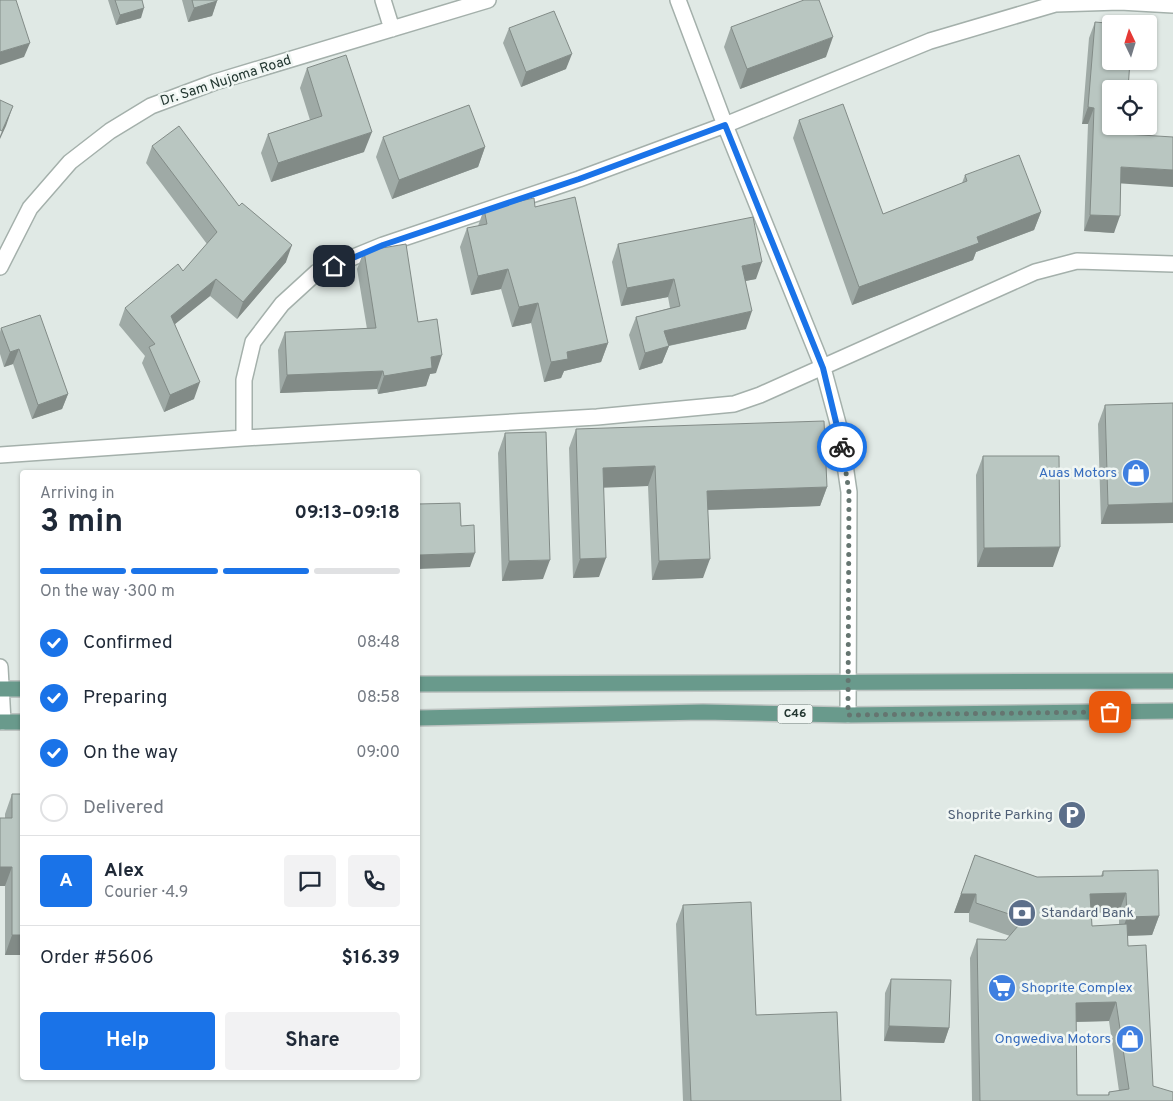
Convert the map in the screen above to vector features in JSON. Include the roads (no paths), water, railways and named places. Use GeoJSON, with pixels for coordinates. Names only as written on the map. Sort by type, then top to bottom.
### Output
{"type":"FeatureCollection","features":[{"type":"Feature","properties":{"kind":"main road"},"geometry":{"type":"LineString","coordinates":[[420,684],[1173,681]]}},
{"type":"Feature","properties":{"kind":"main road"},"geometry":{"type":"LineString","coordinates":[[1,689],[20,689]]}},
{"type":"Feature","properties":{"kind":"main road","name":"C46"},"geometry":{"type":"LineString","coordinates":[[420,718],[704,712],[848,715],[1173,711]]}},
{"type":"Feature","properties":{"kind":"main road"},"geometry":{"type":"LineString","coordinates":[[2,722],[20,722]]}},
{"type":"Feature","properties":{"kind":"street"},"geometry":{"type":"LineString","coordinates":[[383,0],[392,29]]}},
{"type":"Feature","properties":{"kind":"street","name":"Dr. Sam Nujoma Road"},"geometry":{"type":"LineString","coordinates":[[0,267],[30,208],[70,162],[110,131],[151,106],[215,82],[488,0]]}},
{"type":"Feature","properties":{"kind":"street"},"geometry":{"type":"LineString","coordinates":[[678,0],[725,125],[823,368],[840,431],[849,492],[848,715]]}},
{"type":"Feature","properties":{"kind":"street"},"geometry":{"type":"LineString","coordinates":[[244,438],[244,380],[253,342],[282,304],[317,272],[383,245],[579,179],[725,125],[930,41],[1056,4],[1120,2],[1173,5]]}},
{"type":"Feature","properties":{"kind":"street"},"geometry":{"type":"LineString","coordinates":[[0,455],[597,417],[719,406],[749,400],[1035,272],[1077,261],[1173,264]]}},
{"type":"Feature","properties":{"kind":"street"},"geometry":{"type":"LineString","coordinates":[[0,667],[2,722]]}},
{"type":"Feature","properties":{"kind":"place","name":"Auas Motors"},"geometry":{"type":"Point","coordinates":[1136,473]}},
{"type":"Feature","properties":{"kind":"place","name":"Shoprite Parking"},"geometry":{"type":"Point","coordinates":[1072,815]}},
{"type":"Feature","properties":{"kind":"place","name":"Standard Bank"},"geometry":{"type":"Point","coordinates":[1022,913]}},
{"type":"Feature","properties":{"kind":"place","name":"Shoprite Complex"},"geometry":{"type":"Point","coordinates":[1002,988]}},
{"type":"Feature","properties":{"kind":"place","name":"Ongwediva Motors"},"geometry":{"type":"Point","coordinates":[1130,1039]}}]}
